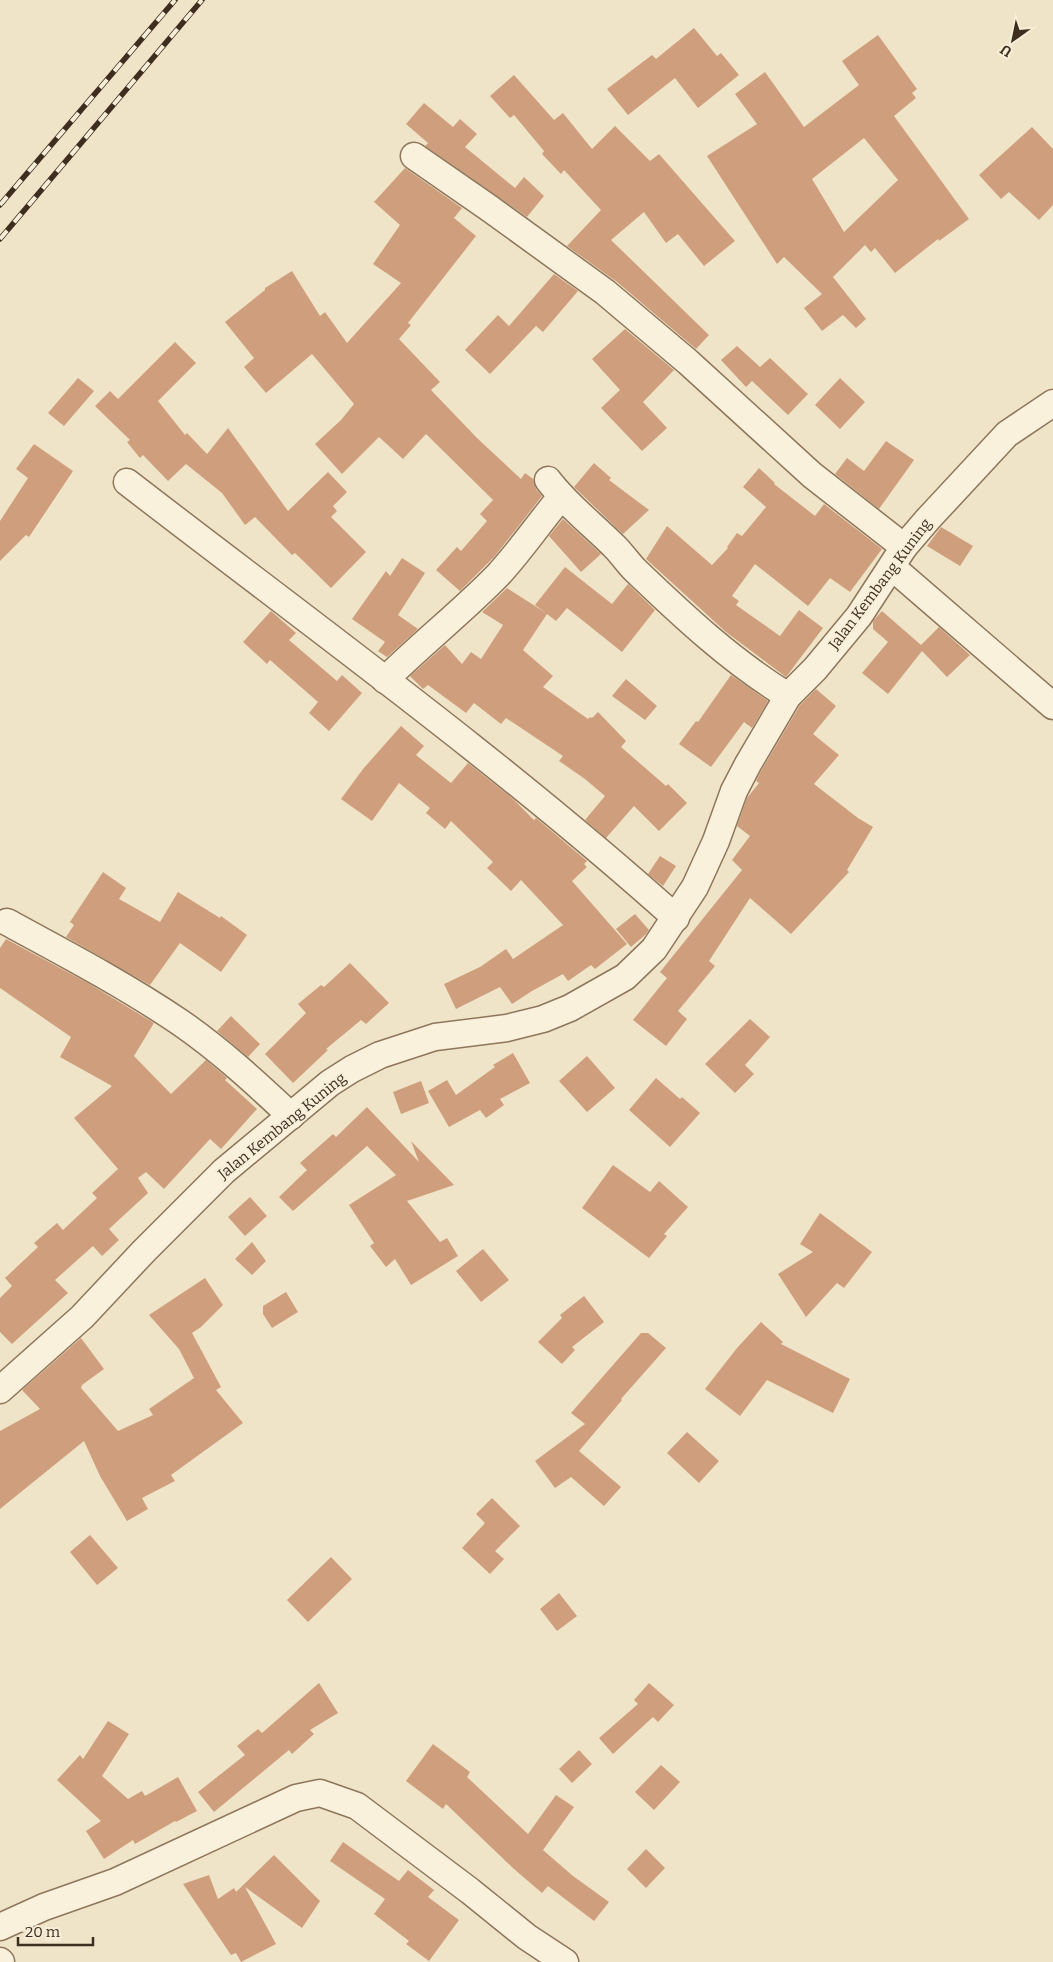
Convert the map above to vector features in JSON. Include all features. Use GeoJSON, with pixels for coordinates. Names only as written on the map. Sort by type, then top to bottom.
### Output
{"type":"FeatureCollection","features":[{"type":"Feature","properties":{"kind":"street"},"geometry":{"type":"LineString","coordinates":[[414,156],[605,292],[688,362],[812,475],[1053,706]]}},
{"type":"Feature","properties":{"kind":"street","name":"Jalan Kembang Kuning"},"geometry":{"type":"LineString","coordinates":[[0,1390],[82,1317],[144,1251],[224,1171],[330,1083],[352,1069],[380,1056],[435,1037],[507,1028],[543,1019],[570,1008],[624,977],[654,949],[695,887],[716,841],[737,785],[788,696],[815,669],[859,616],[898,557],[928,518],[1008,434],[1053,404]]}},
{"type":"Feature","properties":{"kind":"street"},"geometry":{"type":"LineString","coordinates":[[127,482],[385,680],[560,818],[605,854],[676,918]]}},
{"type":"Feature","properties":{"kind":"street"},"geometry":{"type":"LineString","coordinates":[[385,680],[496,577],[519,552],[541,521],[554,489],[676,609],[723,650],[765,682],[788,696]]}},
{"type":"Feature","properties":{"kind":"street"},"geometry":{"type":"LineString","coordinates":[[7,922],[118,983],[182,1024],[248,1076],[291,1116]]}},
{"type":"Feature","properties":{"kind":"street"},"geometry":{"type":"LineString","coordinates":[[0,1927],[44,1907],[124,1878],[296,1798],[320,1793],[357,1806],[470,1891],[527,1937],[565,1962]]}},
{"type":"Feature","properties":{"kind":"building"},"geometry":{"type":"Polygon","coordinates":[[[694,28],[717,56],[721,53],[739,75],[698,108],[675,78],[628,115],[607,89],[652,55],[656,59],[694,28]]]}},
{"type":"Feature","properties":{"kind":"building"},"geometry":{"type":"Polygon","coordinates":[[[878,35],[917,89],[912,93],[916,98],[894,116],[969,219],[939,241],[938,239],[895,273],[875,248],[871,252],[865,245],[833,277],[866,319],[856,328],[843,315],[822,331],[804,308],[822,294],[784,257],[777,264],[707,156],[757,124],[735,94],[765,72],[804,127],[859,85],[842,61],[878,35]],[[864,138],[812,179],[844,232],[898,180],[864,138]]]}},
{"type":"Feature","properties":{"kind":"building"},"geometry":{"type":"Polygon","coordinates":[[[514,75],[554,120],[563,113],[592,149],[615,126],[650,161],[659,154],[735,241],[704,266],[678,234],[666,243],[644,212],[611,240],[709,335],[696,349],[617,282],[567,246],[601,210],[564,170],[561,174],[542,154],[544,151],[514,115],[510,118],[490,96],[514,75]]]}},
{"type":"Feature","properties":{"kind":"building"},"geometry":{"type":"Polygon","coordinates":[[[424,103],[453,127],[460,119],[477,134],[465,147],[515,188],[524,177],[544,196],[527,217],[425,146],[428,143],[406,124],[424,103]]]}},
{"type":"Feature","properties":{"kind":"building"},"geometry":{"type":"Polygon","coordinates":[[[1032,127],[1053,149],[1053,205],[1039,220],[1009,192],[1001,199],[979,175],[1032,127]]]}},
{"type":"Feature","properties":{"kind":"building"},"geometry":{"type":"Polygon","coordinates":[[[405,168],[462,208],[454,218],[476,236],[408,323],[411,325],[399,339],[440,382],[431,390],[477,438],[521,479],[525,473],[533,479],[536,489],[542,496],[495,556],[460,591],[436,570],[457,547],[461,551],[487,521],[480,514],[493,500],[426,434],[403,459],[379,437],[342,474],[315,444],[341,420],[354,404],[312,354],[266,393],[244,367],[254,358],[225,322],[265,290],[265,288],[292,271],[320,316],[325,312],[347,343],[401,283],[373,264],[400,225],[374,202],[405,168]]]}},
{"type":"Feature","properties":{"kind":"building"},"geometry":{"type":"Polygon","coordinates":[[[554,274],[578,291],[543,332],[536,326],[490,374],[465,350],[498,315],[509,326],[554,274]]]}},
{"type":"Feature","properties":{"kind":"building"},"geometry":{"type":"Polygon","coordinates":[[[625,329],[674,370],[643,402],[667,428],[642,451],[601,408],[620,390],[592,359],[625,329]]]}},
{"type":"Feature","properties":{"kind":"building"},"geometry":{"type":"Polygon","coordinates":[[[175,342],[196,363],[158,401],[185,435],[187,433],[207,454],[228,428],[288,511],[328,472],[347,492],[333,506],[337,511],[331,517],[366,552],[331,588],[295,553],[292,555],[255,517],[245,525],[222,493],[186,464],[168,481],[143,455],[140,458],[127,442],[130,440],[95,406],[110,391],[118,399],[175,342]]]}},
{"type":"Feature","properties":{"kind":"building"},"geometry":{"type":"Polygon","coordinates":[[[737,346],[760,367],[770,358],[808,394],[788,415],[752,381],[746,387],[721,360],[737,346]]]}},
{"type":"Feature","properties":{"kind":"building"},"geometry":{"type":"Polygon","coordinates":[[[78,378],[94,391],[64,426],[48,413],[78,378]]]}},
{"type":"Feature","properties":{"kind":"building"},"geometry":{"type":"Polygon","coordinates":[[[840,378],[865,402],[840,429],[815,405],[840,378]]]}},
{"type":"Feature","properties":{"kind":"building"},"geometry":{"type":"Polygon","coordinates":[[[886,441],[914,460],[879,509],[835,474],[847,458],[864,471],[886,441]]]}},
{"type":"Feature","properties":{"kind":"building"},"geometry":{"type":"Polygon","coordinates":[[[34,444],[73,471],[29,537],[26,535],[0,561],[0,521],[28,478],[16,469],[34,444]]]}},
{"type":"Feature","properties":{"kind":"building"},"geometry":{"type":"Polygon","coordinates":[[[594,463],[611,478],[609,480],[649,510],[623,534],[574,487],[594,463]]]}},
{"type":"Feature","properties":{"kind":"building"},"geometry":{"type":"Polygon","coordinates":[[[759,468],[774,484],[815,516],[824,504],[882,549],[850,592],[830,578],[808,606],[755,564],[732,596],[739,601],[736,605],[780,636],[799,610],[823,628],[786,677],[726,632],[646,559],[667,526],[712,565],[728,548],[737,533],[742,536],[766,507],[743,487],[759,468]]]}},
{"type":"Feature","properties":{"kind":"building"},"geometry":{"type":"Polygon","coordinates":[[[563,519],[601,554],[581,572],[549,536],[563,519]]]}},
{"type":"Feature","properties":{"kind":"building"},"geometry":{"type":"Polygon","coordinates":[[[941,527],[973,546],[960,566],[927,546],[941,527]]]}},
{"type":"Feature","properties":{"kind":"building"},"geometry":{"type":"Polygon","coordinates":[[[402,558],[425,573],[398,615],[418,629],[387,657],[378,651],[385,642],[352,619],[386,571],[390,576],[402,558]]]}},
{"type":"Feature","properties":{"kind":"building"},"geometry":{"type":"Polygon","coordinates":[[[565,567],[612,604],[628,584],[655,610],[622,652],[567,608],[556,621],[547,614],[523,650],[553,676],[543,687],[588,719],[598,712],[626,741],[621,747],[666,786],[668,784],[687,803],[659,831],[634,806],[606,838],[585,820],[605,796],[559,761],[563,756],[506,718],[501,724],[474,703],[466,713],[428,685],[423,689],[410,676],[445,645],[462,664],[471,652],[481,659],[503,625],[482,612],[507,588],[546,613],[535,605],[565,567]]]}},
{"type":"Feature","properties":{"kind":"building"},"geometry":{"type":"Polygon","coordinates":[[[271,611],[296,633],[289,640],[337,681],[342,675],[362,693],[329,731],[309,713],[318,702],[270,660],[267,664],[243,642],[271,611]]]}},
{"type":"Feature","properties":{"kind":"building"},"geometry":{"type":"Polygon","coordinates":[[[882,611],[921,645],[939,627],[970,655],[947,677],[922,651],[888,694],[862,673],[888,642],[873,629],[873,621],[882,611]]]}},
{"type":"Feature","properties":{"kind":"building"},"geometry":{"type":"Polygon","coordinates":[[[731,675],[768,701],[752,728],[744,722],[711,767],[679,744],[696,721],[698,722],[731,675]]]}},
{"type":"Feature","properties":{"kind":"building"},"geometry":{"type":"Polygon","coordinates":[[[626,679],[657,706],[645,720],[612,696],[626,679]]]}},
{"type":"Feature","properties":{"kind":"building"},"geometry":{"type":"Polygon","coordinates":[[[816,689],[836,706],[813,734],[839,755],[814,784],[858,818],[873,827],[847,870],[849,872],[791,934],[750,898],[709,961],[715,966],[678,1011],[687,1019],[666,1046],[633,1020],[667,978],[660,972],[742,870],[732,860],[750,836],[737,826],[747,798],[759,783],[756,781],[761,771],[800,705],[816,689]]]}},
{"type":"Feature","properties":{"kind":"building"},"geometry":{"type":"Polygon","coordinates":[[[401,726],[424,746],[416,755],[451,783],[468,763],[513,799],[534,820],[536,818],[587,861],[584,864],[587,867],[572,881],[627,944],[595,969],[591,965],[568,981],[563,974],[512,1004],[500,987],[456,1009],[444,984],[480,967],[506,949],[513,959],[563,925],[521,880],[511,891],[487,868],[493,862],[451,821],[445,829],[426,813],[430,808],[399,783],[372,821],[341,799],[363,769],[401,726]]]}},
{"type":"Feature","properties":{"kind":"building"},"geometry":{"type":"Polygon","coordinates":[[[660,856],[676,866],[663,886],[648,874],[660,856]]]}},
{"type":"Feature","properties":{"kind":"building"},"geometry":{"type":"Polygon","coordinates":[[[103,872],[126,888],[119,899],[160,922],[178,892],[220,918],[221,916],[247,935],[221,972],[180,943],[150,985],[66,937],[74,925],[70,922],[103,872]]]}},
{"type":"Feature","properties":{"kind":"building"},"geometry":{"type":"Polygon","coordinates":[[[635,914],[649,930],[631,947],[616,929],[635,914]]]}},
{"type":"Feature","properties":{"kind":"building"},"geometry":{"type":"Polygon","coordinates":[[[6,939],[88,983],[154,1023],[134,1056],[171,1094],[206,1060],[227,1078],[225,1080],[257,1109],[221,1149],[210,1139],[164,1189],[146,1172],[138,1178],[148,1193],[109,1229],[119,1240],[102,1256],[93,1246],[55,1280],[68,1293],[12,1344],[0,1332],[0,1298],[12,1286],[5,1278],[38,1247],[34,1243],[57,1223],[63,1230],[97,1198],[92,1193],[118,1169],[74,1118],[112,1086],[60,1057],[71,1037],[0,988],[0,948],[6,939]]]}},
{"type":"Feature","properties":{"kind":"building"},"geometry":{"type":"Polygon","coordinates":[[[350,963],[389,1003],[366,1024],[361,1020],[326,1049],[328,1050],[293,1083],[265,1054],[306,1013],[298,1004],[321,985],[324,987],[350,963]]]}},
{"type":"Feature","properties":{"kind":"building"},"geometry":{"type":"Polygon","coordinates":[[[231,1016],[260,1044],[248,1057],[217,1031],[231,1016]]]}},
{"type":"Feature","properties":{"kind":"building"},"geometry":{"type":"Polygon","coordinates":[[[750,1019],[770,1037],[745,1065],[754,1074],[735,1093],[705,1064],[750,1019]]]}},
{"type":"Feature","properties":{"kind":"building"},"geometry":{"type":"Polygon","coordinates":[[[513,1053],[530,1083],[500,1099],[504,1105],[486,1118],[480,1110],[449,1127],[428,1091],[447,1080],[456,1095],[495,1067],[493,1065],[513,1053]]]}},
{"type":"Feature","properties":{"kind":"building"},"geometry":{"type":"Polygon","coordinates":[[[587,1056],[615,1088],[587,1112],[559,1081],[587,1056]]]}},
{"type":"Feature","properties":{"kind":"building"},"geometry":{"type":"Polygon","coordinates":[[[656,1078],[700,1113],[670,1147],[629,1110],[656,1078]]]}},
{"type":"Feature","properties":{"kind":"building"},"geometry":{"type":"Polygon","coordinates":[[[421,1081],[429,1103],[401,1114],[393,1092],[421,1081]]]}},
{"type":"Feature","properties":{"kind":"building"},"geometry":{"type":"Polygon","coordinates":[[[367,1107],[419,1162],[411,1141],[454,1185],[407,1201],[440,1242],[447,1238],[458,1256],[411,1285],[395,1259],[386,1267],[370,1246],[374,1243],[349,1205],[396,1175],[367,1146],[293,1211],[279,1197],[307,1170],[300,1163],[333,1134],[336,1137],[367,1107]]]}},
{"type":"Feature","properties":{"kind":"building"},"geometry":{"type":"Polygon","coordinates":[[[613,1165],[650,1192],[659,1181],[688,1207],[664,1234],[667,1236],[649,1258],[582,1208],[613,1165]]]}},
{"type":"Feature","properties":{"kind":"building"},"geometry":{"type":"Polygon","coordinates":[[[250,1197],[267,1216],[245,1236],[228,1217],[250,1197]]]}},
{"type":"Feature","properties":{"kind":"building"},"geometry":{"type":"Polygon","coordinates":[[[820,1213],[872,1252],[844,1288],[837,1283],[806,1317],[778,1274],[813,1252],[800,1244],[820,1213]]]}},
{"type":"Feature","properties":{"kind":"building"},"geometry":{"type":"Polygon","coordinates":[[[252,1242],[266,1261],[252,1275],[235,1259],[252,1242]]]}},
{"type":"Feature","properties":{"kind":"building"},"geometry":{"type":"Polygon","coordinates":[[[483,1249],[509,1280],[481,1302],[456,1271],[483,1249]]]}},
{"type":"Feature","properties":{"kind":"building"},"geometry":{"type":"Polygon","coordinates":[[[205,1278],[223,1305],[201,1327],[192,1333],[221,1387],[216,1390],[243,1423],[171,1475],[175,1481],[142,1498],[148,1509],[127,1521],[100,1476],[84,1441],[0,1509],[0,1431],[40,1409],[22,1390],[81,1338],[104,1369],[82,1385],[81,1388],[118,1431],[153,1415],[149,1409],[194,1378],[179,1349],[149,1315],[205,1278]]]}},
{"type":"Feature","properties":{"kind":"building"},"geometry":{"type":"Polygon","coordinates":[[[286,1292],[298,1312],[272,1328],[263,1314],[263,1306],[286,1292]]]}},
{"type":"Feature","properties":{"kind":"building"},"geometry":{"type":"Polygon","coordinates":[[[584,1296],[604,1322],[572,1347],[575,1350],[562,1364],[538,1342],[562,1318],[560,1315],[584,1296]]]}},
{"type":"Feature","properties":{"kind":"building"},"geometry":{"type":"Polygon","coordinates":[[[761,1322],[783,1342],[781,1344],[850,1379],[833,1413],[767,1380],[740,1416],[705,1389],[737,1348],[761,1322]]]}},
{"type":"Feature","properties":{"kind":"building"},"geometry":{"type":"Polygon","coordinates":[[[641,1333],[648,1333],[666,1348],[579,1451],[621,1487],[604,1506],[571,1477],[555,1488],[535,1461],[585,1424],[571,1413],[641,1333]]]}},
{"type":"Feature","properties":{"kind":"building"},"geometry":{"type":"Polygon","coordinates":[[[687,1432],[719,1461],[699,1483],[667,1453],[687,1432]]]}},
{"type":"Feature","properties":{"kind":"building"},"geometry":{"type":"Polygon","coordinates":[[[492,1498],[520,1526],[495,1551],[504,1559],[490,1574],[462,1548],[485,1523],[476,1514],[492,1498]]]}},
{"type":"Feature","properties":{"kind":"building"},"geometry":{"type":"Polygon","coordinates":[[[90,1535],[118,1568],[97,1585],[70,1552],[90,1535]]]}},
{"type":"Feature","properties":{"kind":"building"},"geometry":{"type":"Polygon","coordinates":[[[331,1557],[352,1579],[308,1622],[287,1600],[331,1557]]]}},
{"type":"Feature","properties":{"kind":"building"},"geometry":{"type":"Polygon","coordinates":[[[559,1593],[577,1616],[557,1631],[540,1609],[559,1593]]]}},
{"type":"Feature","properties":{"kind":"building"},"geometry":{"type":"Polygon","coordinates":[[[319,1683],[338,1713],[310,1730],[314,1734],[292,1754],[289,1750],[214,1812],[198,1792],[245,1755],[237,1746],[258,1729],[262,1733],[319,1683]]]}},
{"type":"Feature","properties":{"kind":"building"},"geometry":{"type":"Polygon","coordinates":[[[649,1683],[674,1705],[658,1722],[653,1717],[613,1754],[599,1738],[638,1704],[634,1700],[649,1683]]]}},
{"type":"Feature","properties":{"kind":"building"},"geometry":{"type":"Polygon","coordinates":[[[108,1721],[129,1734],[102,1776],[128,1799],[142,1791],[145,1796],[178,1777],[197,1811],[175,1821],[135,1844],[133,1840],[104,1859],[86,1831],[101,1821],[57,1780],[80,1755],[83,1759],[108,1721]]]}},
{"type":"Feature","properties":{"kind":"building"},"geometry":{"type":"Polygon","coordinates":[[[433,1744],[470,1772],[467,1777],[528,1834],[556,1795],[574,1807],[543,1850],[573,1876],[609,1902],[594,1921],[548,1886],[542,1893],[446,1804],[443,1809],[406,1781],[433,1744]]]}},
{"type":"Feature","properties":{"kind":"building"},"geometry":{"type":"Polygon","coordinates":[[[579,1750],[592,1764],[572,1783],[559,1769],[579,1750]]]}},
{"type":"Feature","properties":{"kind":"building"},"geometry":{"type":"Polygon","coordinates":[[[661,1765],[680,1782],[654,1810],[635,1792],[661,1765]]]}},
{"type":"Feature","properties":{"kind":"building"},"geometry":{"type":"Polygon","coordinates":[[[343,1842],[399,1881],[408,1870],[434,1890],[428,1897],[459,1920],[429,1961],[406,1944],[409,1941],[374,1914],[385,1899],[330,1861],[343,1842]]]}},
{"type":"Feature","properties":{"kind":"building"},"geometry":{"type":"Polygon","coordinates":[[[646,1849],[665,1868],[646,1888],[627,1869],[646,1849]]]}},
{"type":"Feature","properties":{"kind":"building"},"geometry":{"type":"Polygon","coordinates":[[[274,1855],[320,1901],[302,1928],[245,1887],[276,1944],[241,1962],[236,1953],[231,1955],[183,1884],[209,1875],[218,1899],[234,1888],[236,1892],[274,1855]]]}},
{"type":"Feature","properties":{"kind":"railway"},"geometry":{"type":"LineString","coordinates":[[0,205],[175,0]]}},
{"type":"Feature","properties":{"kind":"railway"},"geometry":{"type":"LineString","coordinates":[[0,239],[202,0]]}}]}
